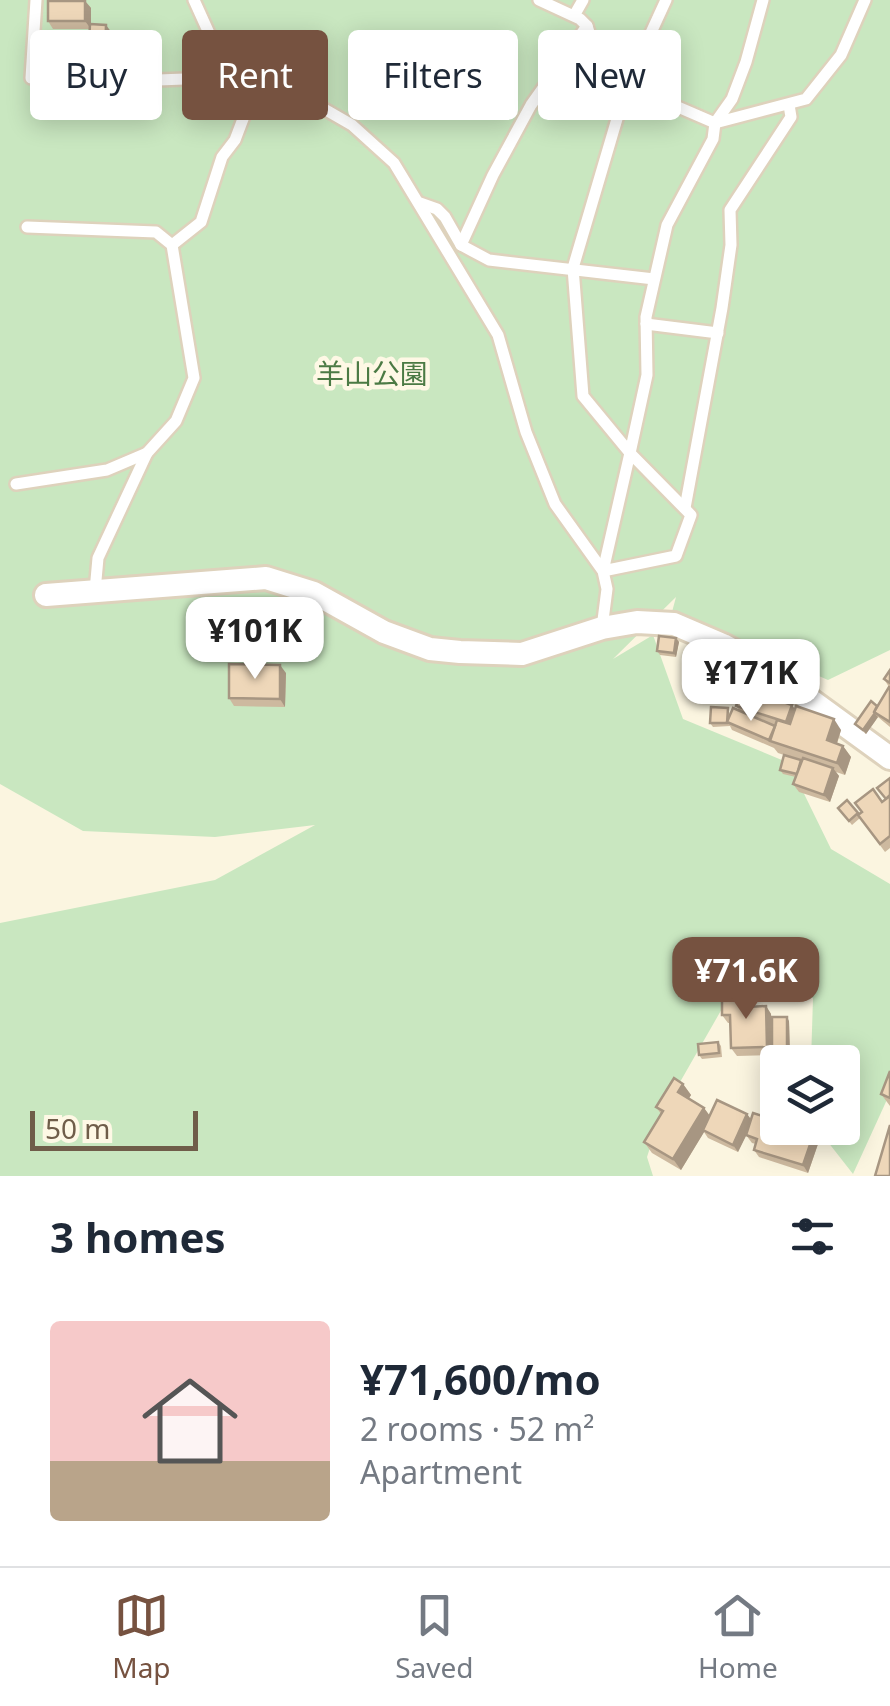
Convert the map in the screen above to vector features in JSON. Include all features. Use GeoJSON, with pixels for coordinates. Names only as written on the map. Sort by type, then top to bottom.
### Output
{"type":"FeatureCollection","features":[{"type":"Feature","properties":{"kind":"street"},"geometry":{"type":"LineString","coordinates":[[46,595],[266,578],[314,593],[384,632],[430,649],[460,652],[522,654],[602,628],[638,622],[674,624],[769,670],[890,758]]}},
{"type":"Feature","properties":{"kind":"lane"},"geometry":{"type":"LineString","coordinates":[[34,30],[36,0]]}},
{"type":"Feature","properties":{"kind":"lane"},"geometry":{"type":"LineString","coordinates":[[194,0],[208,30]]}},
{"type":"Feature","properties":{"kind":"lane"},"geometry":{"type":"LineString","coordinates":[[539,0],[575,14],[588,30]]}},
{"type":"Feature","properties":{"kind":"lane"},"geometry":{"type":"LineString","coordinates":[[575,14],[583,0]]}},
{"type":"Feature","properties":{"kind":"lane"},"geometry":{"type":"LineString","coordinates":[[652,30],[666,0]]}},
{"type":"Feature","properties":{"kind":"lane"},"geometry":{"type":"LineString","coordinates":[[603,571],[647,375],[646,324],[667,225],[712,138],[715,122],[732,100],[763,0]]}},
{"type":"Feature","properties":{"kind":"lane"},"geometry":{"type":"LineString","coordinates":[[681,108],[715,122],[806,99],[841,54],[866,0]]}},
{"type":"Feature","properties":{"kind":"lane"},"geometry":{"type":"LineString","coordinates":[[461,245],[531,105],[587,26]]}},
{"type":"Feature","properties":{"kind":"lane"},"geometry":{"type":"LineString","coordinates":[[685,508],[718,333],[730,245],[730,210],[791,117],[789,105]]}},
{"type":"Feature","properties":{"kind":"lane"},"geometry":{"type":"LineString","coordinates":[[328,111],[352,125],[394,163],[498,335],[526,432],[555,504],[603,571],[607,589],[602,628]]}},
{"type":"Feature","properties":{"kind":"lane"},"geometry":{"type":"LineString","coordinates":[[172,245],[200,222],[222,157],[235,140],[243,120]]}},
{"type":"Feature","properties":{"kind":"lane"},"geometry":{"type":"LineString","coordinates":[[603,571],[676,556],[691,515],[630,453],[583,396],[573,268],[617,120]]}},
{"type":"Feature","properties":{"kind":"lane"},"geometry":{"type":"LineString","coordinates":[[420,203],[445,217],[461,245],[489,260],[654,279]]}},
{"type":"Feature","properties":{"kind":"lane"},"geometry":{"type":"LineString","coordinates":[[28,228],[156,232],[172,245],[194,378],[176,421],[147,452],[98,558],[95,590]]}},
{"type":"Feature","properties":{"kind":"lane"},"geometry":{"type":"LineString","coordinates":[[646,324],[718,333]]}},
{"type":"Feature","properties":{"kind":"lane"},"geometry":{"type":"LineString","coordinates":[[16,484],[107,470],[147,452]]}},
{"type":"Feature","properties":{"kind":"green space","name":"羊山公園"},"geometry":{"type":"Polygon","coordinates":[[[0,0],[890,0],[890,650],[828,680],[672,612],[676,597],[613,659],[653,635],[683,719],[789,763],[831,849],[890,884],[890,1093],[853,1174],[830,1145],[860,1145],[860,1045],[812,1045],[813,998],[744,997],[723,1007],[660,1117],[647,1157],[653,1176],[0,1176],[0,923],[215,880],[315,825],[215,837],[83,831],[0,784],[0,0]]]}},
{"type":"Feature","properties":{"kind":"building"},"geometry":{"type":"Polygon","coordinates":[[[48,1],[85,1],[85,21],[48,21],[48,1]]]}},
{"type":"Feature","properties":{"kind":"building"},"geometry":{"type":"Polygon","coordinates":[[[90,24],[106,25],[106,30],[90,30],[90,24]]]}},
{"type":"Feature","properties":{"kind":"building"},"geometry":{"type":"Polygon","coordinates":[[[659,636],[676,638],[674,653],[657,651],[659,636]]]}},
{"type":"Feature","properties":{"kind":"building"},"geometry":{"type":"Polygon","coordinates":[[[229,664],[280,665],[280,699],[229,698],[229,664]]]}},
{"type":"Feature","properties":{"kind":"building"},"geometry":{"type":"Polygon","coordinates":[[[890,687],[890,722],[874,712],[890,687]]]}},
{"type":"Feature","properties":{"kind":"building"},"geometry":{"type":"Polygon","coordinates":[[[742,688],[792,705],[786,722],[736,706],[742,688]]]}},
{"type":"Feature","properties":{"kind":"building"},"geometry":{"type":"Polygon","coordinates":[[[871,701],[877,706],[863,730],[855,724],[871,701]]]}},
{"type":"Feature","properties":{"kind":"building"},"geometry":{"type":"Polygon","coordinates":[[[796,706],[834,719],[827,740],[843,746],[837,763],[770,741],[777,720],[790,724],[796,706]]]}},
{"type":"Feature","properties":{"kind":"building"},"geometry":{"type":"Polygon","coordinates":[[[711,707],[728,708],[727,723],[710,723],[711,707]]]}},
{"type":"Feature","properties":{"kind":"building"},"geometry":{"type":"Polygon","coordinates":[[[733,708],[775,726],[769,740],[727,722],[733,708]]]}},
{"type":"Feature","properties":{"kind":"building"},"geometry":{"type":"Polygon","coordinates":[[[784,755],[801,760],[797,774],[780,770],[784,755]]]}},
{"type":"Feature","properties":{"kind":"building"},"geometry":{"type":"Polygon","coordinates":[[[803,758],[833,768],[824,795],[793,784],[803,758]]]}},
{"type":"Feature","properties":{"kind":"building"},"geometry":{"type":"Polygon","coordinates":[[[890,778],[890,795],[886,799],[877,788],[890,778]]]}},
{"type":"Feature","properties":{"kind":"building"},"geometry":{"type":"Polygon","coordinates":[[[873,789],[882,802],[890,796],[890,836],[880,844],[858,815],[862,812],[855,803],[873,789]]]}},
{"type":"Feature","properties":{"kind":"building"},"geometry":{"type":"Polygon","coordinates":[[[847,800],[858,813],[849,821],[838,808],[847,800]]]}},
{"type":"Feature","properties":{"kind":"building"},"geometry":{"type":"Polygon","coordinates":[[[748,995],[749,1007],[766,1006],[767,1045],[731,1048],[730,1015],[722,1015],[722,996],[748,995]]]}},
{"type":"Feature","properties":{"kind":"building"},"geometry":{"type":"Polygon","coordinates":[[[772,1017],[787,1017],[787,1045],[772,1045],[772,1017]]]}},
{"type":"Feature","properties":{"kind":"building"},"geometry":{"type":"Polygon","coordinates":[[[718,1042],[719,1053],[699,1055],[698,1044],[718,1042]]]}},
{"type":"Feature","properties":{"kind":"building"},"geometry":{"type":"Polygon","coordinates":[[[890,1071],[890,1098],[881,1094],[890,1071]]]}},
{"type":"Feature","properties":{"kind":"building"},"geometry":{"type":"Polygon","coordinates":[[[674,1078],[683,1084],[678,1092],[704,1108],[673,1159],[644,1142],[663,1111],[656,1107],[674,1078]]]}},
{"type":"Feature","properties":{"kind":"building"},"geometry":{"type":"Polygon","coordinates":[[[717,1100],[747,1114],[733,1145],[703,1130],[717,1100]]]}},
{"type":"Feature","properties":{"kind":"building"},"geometry":{"type":"Polygon","coordinates":[[[753,1113],[760,1115],[760,1145],[810,1145],[803,1165],[754,1150],[757,1139],[746,1135],[753,1113]]]}},
{"type":"Feature","properties":{"kind":"building"},"geometry":{"type":"Polygon","coordinates":[[[890,1125],[890,1176],[875,1176],[890,1125]]]}}]}
